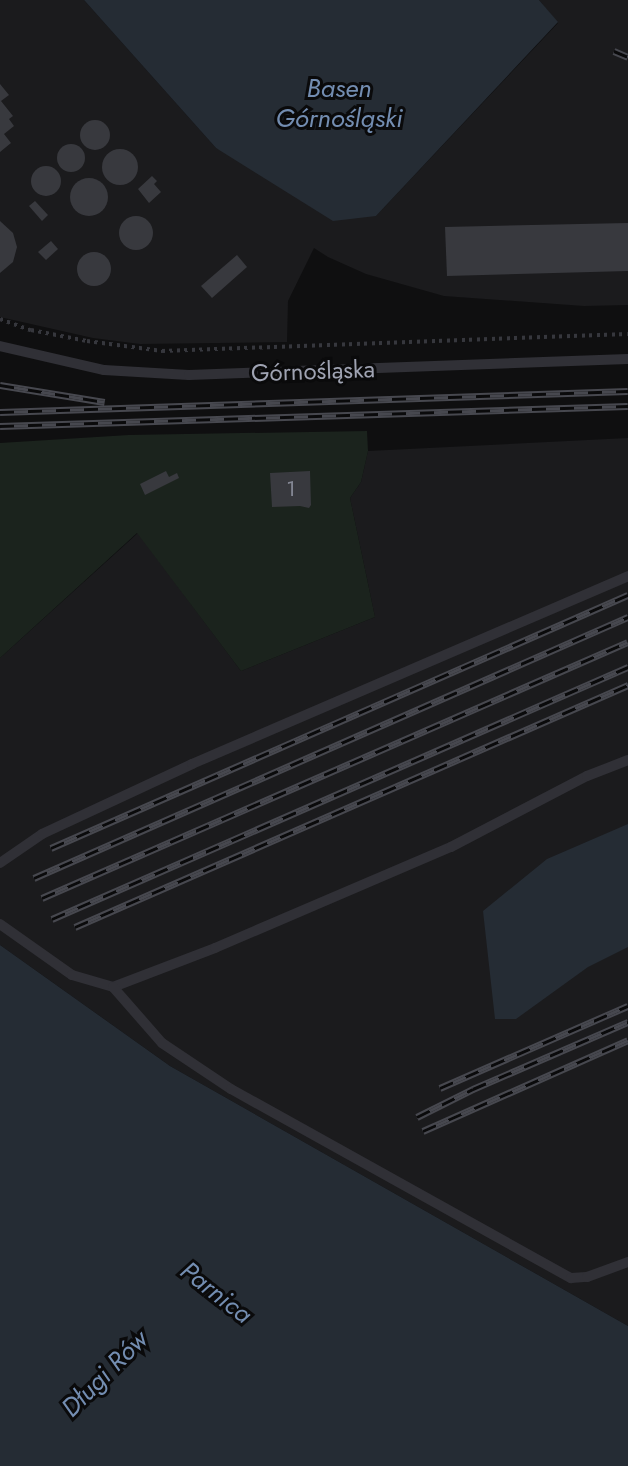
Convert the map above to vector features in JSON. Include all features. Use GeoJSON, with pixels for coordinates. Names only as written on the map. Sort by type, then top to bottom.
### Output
{"type":"FeatureCollection","features":[{"type":"Feature","properties":{"kind":"lane","name":"Górnośląska"},"geometry":{"type":"LineString","coordinates":[[0,346],[104,370],[189,375],[628,359]]}},
{"type":"Feature","properties":{"kind":"lane"},"geometry":{"type":"LineString","coordinates":[[0,863],[42,834],[192,764],[628,576]]}},
{"type":"Feature","properties":{"kind":"lane"},"geometry":{"type":"LineString","coordinates":[[113,987],[215,948],[451,847],[587,776],[628,760]]}},
{"type":"Feature","properties":{"kind":"lane"},"geometry":{"type":"LineString","coordinates":[[0,924],[72,975],[113,987],[162,1043],[231,1089],[571,1278],[587,1277],[628,1262]]}},
{"type":"Feature","properties":{"kind":"path"},"geometry":{"type":"LineString","coordinates":[[0,320],[32,330],[87,341],[162,351],[628,334]]}},
{"type":"Feature","properties":{"kind":"shaded area"},"geometry":{"type":"Polygon","coordinates":[[[0,0],[84,0],[216,148],[376,216],[558,23],[539,0],[628,0],[628,305],[584,306],[444,296],[366,274],[314,248],[288,301],[287,342],[140,344],[93,338],[0,317],[0,0]]]}},
{"type":"Feature","properties":{"kind":"shaded area"},"geometry":{"type":"Polygon","coordinates":[[[367,431],[368,451],[361,482],[350,498],[375,617],[241,671],[137,533],[0,658],[0,443],[129,435],[367,431]]]}},
{"type":"Feature","properties":{"kind":"shaded area"},"geometry":{"type":"Polygon","coordinates":[[[628,438],[628,1326],[170,1066],[0,945],[0,658],[138,533],[241,671],[375,617],[350,498],[361,482],[368,451],[628,438]]]}},
{"type":"Feature","properties":{"kind":"water","name":"Basen Górnośląski"},"geometry":{"type":"Polygon","coordinates":[[[84,0],[539,0],[558,22],[376,216],[333,221],[216,148],[84,0]]]}},
{"type":"Feature","properties":{"kind":"water"},"geometry":{"type":"Polygon","coordinates":[[[628,824],[628,947],[588,967],[516,1019],[495,1019],[483,911],[547,859],[628,824]]]}},
{"type":"Feature","properties":{"kind":"water"},"geometry":{"type":"Polygon","coordinates":[[[0,945],[170,1066],[628,1326],[628,1466],[0,1466],[0,945]]]}},
{"type":"Feature","properties":{"kind":"building"},"geometry":{"type":"Polygon","coordinates":[[[0,84],[9,95],[1,101],[13,116],[9,119],[14,126],[4,134],[11,143],[0,152],[0,84]]]}},
{"type":"Feature","properties":{"kind":"building"},"geometry":{"type":"Polygon","coordinates":[[[95,120],[105,125],[110,135],[105,145],[95,150],[85,145],[80,135],[85,125],[95,120]]]}},
{"type":"Feature","properties":{"kind":"building"},"geometry":{"type":"Polygon","coordinates":[[[71,144],[81,148],[85,158],[81,168],[71,172],[61,168],[57,158],[61,148],[71,144]]]}},
{"type":"Feature","properties":{"kind":"building"},"geometry":{"type":"Polygon","coordinates":[[[120,149],[133,154],[138,167],[133,180],[120,185],[107,180],[102,167],[107,154],[120,149]]]}},
{"type":"Feature","properties":{"kind":"building"},"geometry":{"type":"Polygon","coordinates":[[[46,166],[52,167],[60,175],[60,187],[52,195],[46,196],[40,195],[32,187],[31,181],[32,175],[40,167],[46,166]]]}},
{"type":"Feature","properties":{"kind":"building"},"geometry":{"type":"Polygon","coordinates":[[[152,176],[157,181],[154,184],[161,192],[149,203],[138,189],[152,176]]]}},
{"type":"Feature","properties":{"kind":"building"},"geometry":{"type":"Polygon","coordinates":[[[89,178],[102,184],[108,197],[102,210],[89,216],[76,210],[70,197],[76,184],[89,178]]]}},
{"type":"Feature","properties":{"kind":"building"},"geometry":{"type":"Polygon","coordinates":[[[35,201],[48,215],[42,221],[29,206],[35,201]]]}},
{"type":"Feature","properties":{"kind":"building"},"geometry":{"type":"Polygon","coordinates":[[[136,216],[148,221],[153,233],[148,245],[136,250],[124,245],[119,233],[124,221],[136,216]]]}},
{"type":"Feature","properties":{"kind":"building"},"geometry":{"type":"Polygon","coordinates":[[[0,221],[13,233],[17,247],[13,262],[0,273],[0,221]]]}},
{"type":"Feature","properties":{"kind":"building"},"geometry":{"type":"Polygon","coordinates":[[[628,223],[628,271],[447,276],[445,227],[628,223]]]}},
{"type":"Feature","properties":{"kind":"building"},"geometry":{"type":"Polygon","coordinates":[[[51,241],[58,249],[46,260],[38,252],[51,241]]]}},
{"type":"Feature","properties":{"kind":"building"},"geometry":{"type":"Polygon","coordinates":[[[94,252],[106,257],[111,269],[106,281],[94,286],[82,281],[77,269],[82,257],[94,252]]]}},
{"type":"Feature","properties":{"kind":"building"},"geometry":{"type":"Polygon","coordinates":[[[237,255],[247,267],[212,298],[201,286],[237,255]]]}},
{"type":"Feature","properties":{"kind":"building"},"geometry":{"type":"Polygon","coordinates":[[[166,471],[169,477],[177,473],[179,478],[145,495],[140,484],[166,471]]]}},
{"type":"Feature","properties":{"kind":"building"},"geometry":{"type":"Polygon","coordinates":[[[310,471],[311,505],[309,508],[272,507],[270,473],[310,471]]]}},
{"type":"Feature","properties":{"kind":"railway"},"geometry":{"type":"LineString","coordinates":[[614,51],[628,57]]}},
{"type":"Feature","properties":{"kind":"railway"},"geometry":{"type":"LineString","coordinates":[[0,385],[105,402]]}},
{"type":"Feature","properties":{"kind":"railway"},"geometry":{"type":"LineString","coordinates":[[0,412],[628,391]]}},
{"type":"Feature","properties":{"kind":"railway"},"geometry":{"type":"LineString","coordinates":[[0,426],[628,406]]}},
{"type":"Feature","properties":{"kind":"railway"},"geometry":{"type":"LineString","coordinates":[[51,848],[628,595]]}},
{"type":"Feature","properties":{"kind":"railway"},"geometry":{"type":"LineString","coordinates":[[34,878],[628,617]]}},
{"type":"Feature","properties":{"kind":"railway"},"geometry":{"type":"LineString","coordinates":[[42,898],[628,642]]}},
{"type":"Feature","properties":{"kind":"railway"},"geometry":{"type":"LineString","coordinates":[[52,919],[628,667]]}},
{"type":"Feature","properties":{"kind":"railway"},"geometry":{"type":"LineString","coordinates":[[75,927],[628,685]]}},
{"type":"Feature","properties":{"kind":"railway"},"geometry":{"type":"LineString","coordinates":[[440,1088],[628,1006]]}},
{"type":"Feature","properties":{"kind":"railway"},"geometry":{"type":"LineString","coordinates":[[417,1117],[473,1089],[628,1022]]}},
{"type":"Feature","properties":{"kind":"railway"},"geometry":{"type":"LineString","coordinates":[[423,1131],[628,1040]]}},
{"type":"Feature","properties":{"kind":"water label","name":"Parnica"},"geometry":{"type":"Point","coordinates":[216,1293]}},
{"type":"Feature","properties":{"kind":"water label","name":"Długi Rów"},"geometry":{"type":"Point","coordinates":[105,1374]}}]}
